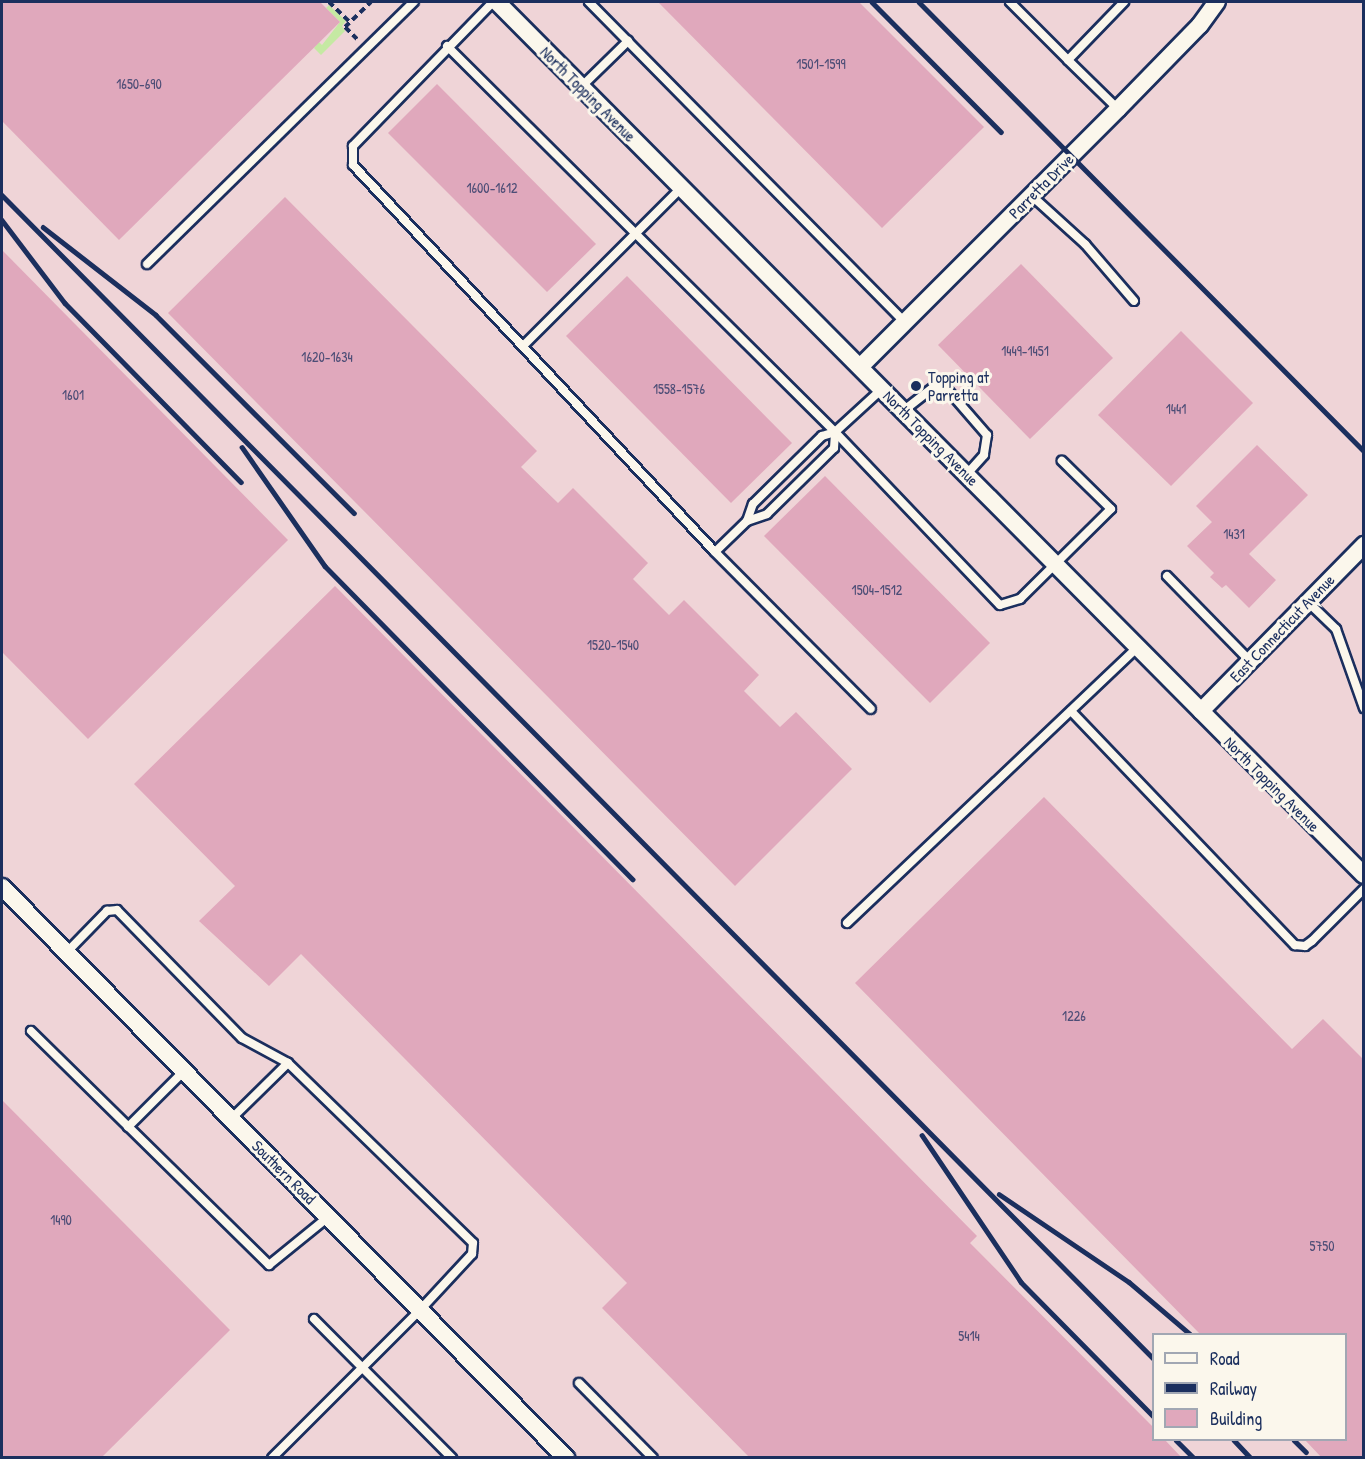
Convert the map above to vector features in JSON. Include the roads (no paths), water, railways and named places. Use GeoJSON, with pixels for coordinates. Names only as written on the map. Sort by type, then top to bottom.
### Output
{"type":"FeatureCollection","features":[{"type":"Feature","properties":{"kind":"street","name":"North Topping Avenue"},"geometry":{"type":"LineString","coordinates":[[497,2],[1364,875]]}},
{"type":"Feature","properties":{"kind":"street","name":"Parretta Drive"},"geometry":{"type":"LineString","coordinates":[[860,367],[1200,25],[1216,2]]}},
{"type":"Feature","properties":{"kind":"street","name":"East Connecticut Avenue"},"geometry":{"type":"LineString","coordinates":[[1201,711],[1364,545]]}},
{"type":"Feature","properties":{"kind":"street","name":"Southern Road"},"geometry":{"type":"LineString","coordinates":[[4,895],[66,953],[184,1071],[566,1458]]}},
{"type":"Feature","properties":{"kind":"lane"},"geometry":{"type":"LineString","coordinates":[[147,264],[414,2]]}},
{"type":"Feature","properties":{"kind":"lane"},"geometry":{"type":"LineString","coordinates":[[492,2],[447,46],[353,146],[353,165],[715,552],[870,709]]}},
{"type":"Feature","properties":{"kind":"lane"},"geometry":{"type":"LineString","coordinates":[[589,2],[905,322]]}},
{"type":"Feature","properties":{"kind":"lane"},"geometry":{"type":"LineString","coordinates":[[1010,2],[1118,109]]}},
{"type":"Feature","properties":{"kind":"lane"},"geometry":{"type":"LineString","coordinates":[[1068,60],[1124,2]]}},
{"type":"Feature","properties":{"kind":"lane"},"geometry":{"type":"LineString","coordinates":[[581,87],[627,41]]}},
{"type":"Feature","properties":{"kind":"lane"},"geometry":{"type":"LineString","coordinates":[[447,46],[632,234],[835,432],[1000,605],[1020,599],[1111,509],[1062,461]]}},
{"type":"Feature","properties":{"kind":"lane"},"geometry":{"type":"LineString","coordinates":[[522,346],[632,234],[681,188]]}},
{"type":"Feature","properties":{"kind":"lane"},"geometry":{"type":"LineString","coordinates":[[1032,196],[1085,244],[1134,301]]}},
{"type":"Feature","properties":{"kind":"lane"},"geometry":{"type":"LineString","coordinates":[[903,411],[934,387],[947,389],[987,435],[984,455],[967,474]]}},
{"type":"Feature","properties":{"kind":"lane"},"geometry":{"type":"LineString","coordinates":[[715,552],[747,521],[761,497],[822,436],[835,432],[882,389]]}},
{"type":"Feature","properties":{"kind":"lane"},"geometry":{"type":"LineString","coordinates":[[747,521],[767,514],[834,448],[835,432]]}},
{"type":"Feature","properties":{"kind":"lane"},"geometry":{"type":"LineString","coordinates":[[1167,576],[1250,661]]}},
{"type":"Feature","properties":{"kind":"lane"},"geometry":{"type":"LineString","coordinates":[[1308,602],[1336,629],[1364,708]]}},
{"type":"Feature","properties":{"kind":"lane"},"geometry":{"type":"LineString","coordinates":[[848,923],[1138,647]]}},
{"type":"Feature","properties":{"kind":"lane"},"geometry":{"type":"LineString","coordinates":[[1071,711],[1295,945],[1305,946],[1312,941],[1364,889]]}},
{"type":"Feature","properties":{"kind":"lane"},"geometry":{"type":"LineString","coordinates":[[66,953],[107,911],[117,910],[242,1038],[288,1064],[473,1243],[472,1254],[420,1310],[272,1458]]}},
{"type":"Feature","properties":{"kind":"lane"},"geometry":{"type":"LineString","coordinates":[[31,1031],[269,1265],[328,1217]]}},
{"type":"Feature","properties":{"kind":"lane"},"geometry":{"type":"LineString","coordinates":[[231,1119],[288,1064]]}},
{"type":"Feature","properties":{"kind":"lane"},"geometry":{"type":"LineString","coordinates":[[128,1126],[184,1071]]}},
{"type":"Feature","properties":{"kind":"lane"},"geometry":{"type":"LineString","coordinates":[[314,1318],[452,1458]]}},
{"type":"Feature","properties":{"kind":"lane"},"geometry":{"type":"LineString","coordinates":[[579,1383],[653,1458]]}},
{"type":"Feature","properties":{"kind":"railway"},"geometry":{"type":"LineString","coordinates":[[872,2],[1001,132]]}},
{"type":"Feature","properties":{"kind":"railway"},"geometry":{"type":"LineString","coordinates":[[919,2],[1364,451]]}},
{"type":"Feature","properties":{"kind":"railway"},"geometry":{"type":"LineString","coordinates":[[2,195],[1152,1357]]}},
{"type":"Feature","properties":{"kind":"railway"},"geometry":{"type":"LineString","coordinates":[[2,220],[65,303],[241,482]]}},
{"type":"Feature","properties":{"kind":"railway"},"geometry":{"type":"LineString","coordinates":[[43,227],[156,315],[354,513]]}},
{"type":"Feature","properties":{"kind":"railway"},"geometry":{"type":"LineString","coordinates":[[242,447],[325,566],[633,879]]}},
{"type":"Feature","properties":{"kind":"railway"},"geometry":{"type":"LineString","coordinates":[[922,1135],[1021,1282],[1152,1415]]}},
{"type":"Feature","properties":{"kind":"railway"},"geometry":{"type":"LineString","coordinates":[[999,1194],[1129,1282],[1189,1333]]}},
{"type":"Feature","properties":{"kind":"railway"},"geometry":{"type":"LineString","coordinates":[[1177,1441],[1194,1458]]}},
{"type":"Feature","properties":{"kind":"railway"},"geometry":{"type":"LineString","coordinates":[[1235,1441],[1251,1458]]}},
{"type":"Feature","properties":{"kind":"railway"},"geometry":{"type":"LineString","coordinates":[[1295,1441],[1306,1452]]}},
{"type":"Feature","properties":{"kind":"place","name":"Topping at Parretta"},"geometry":{"type":"Point","coordinates":[916,386]}}]}
